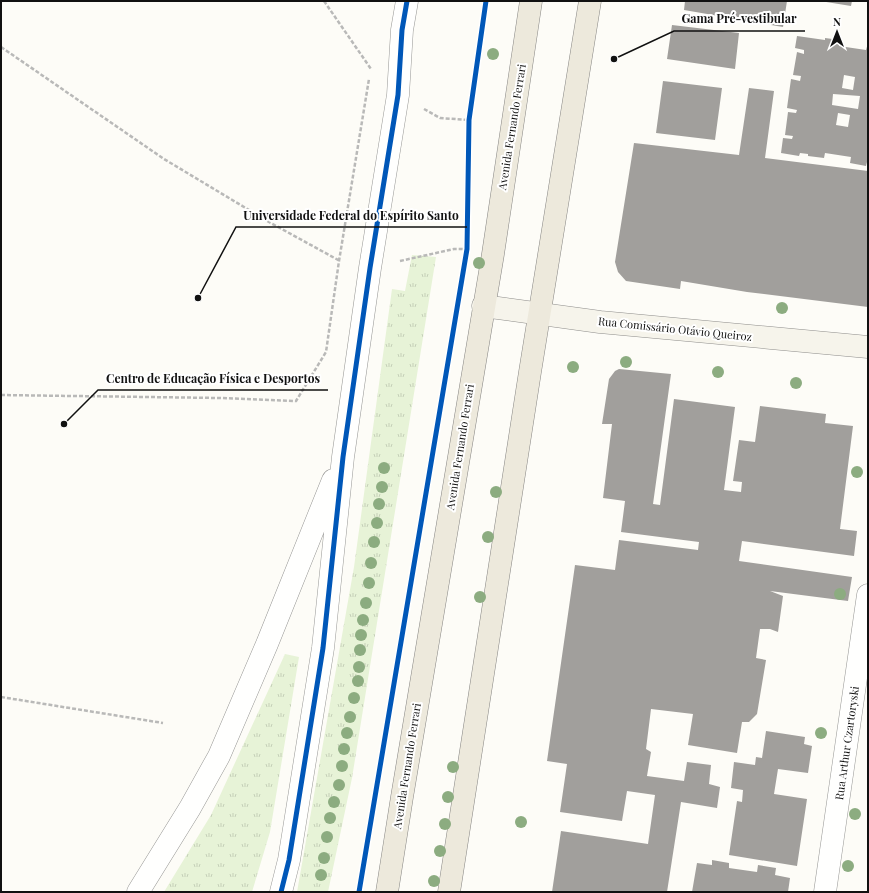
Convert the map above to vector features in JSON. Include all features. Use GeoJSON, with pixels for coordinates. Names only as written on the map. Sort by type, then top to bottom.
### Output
{"type":"FeatureCollection","features":[{"type":"Feature","properties":{"kind":"main road","name":"Avenida Fernando Ferrari"},"geometry":{"type":"LineString","coordinates":[[387,892],[495,238],[531,1]]}},
{"type":"Feature","properties":{"kind":"main road"},"geometry":{"type":"LineString","coordinates":[[449,892],[590,1]]}},
{"type":"Feature","properties":{"kind":"street"},"geometry":{"type":"LineString","coordinates":[[281,892],[289,860],[323,648],[343,457],[370,268],[398,95],[402,30],[407,1]]}},
{"type":"Feature","properties":{"kind":"street","name":"Rua Comissário Otávio Queiroz"},"geometry":{"type":"LineString","coordinates":[[483,306],[540,315],[868,347]]}},
{"type":"Feature","properties":{"kind":"street"},"geometry":{"type":"LineString","coordinates":[[138,892],[190,808],[219,756],[267,644],[343,457]]}},
{"type":"Feature","properties":{"kind":"street","name":"Rua Arthur Czartoryski"},"geometry":{"type":"LineString","coordinates":[[825,892],[868,595]]}},
{"type":"Feature","properties":{"kind":"path"},"geometry":{"type":"LineString","coordinates":[[1,47],[164,160],[269,222],[339,261],[370,268],[454,249],[467,249]]}},
{"type":"Feature","properties":{"kind":"path"},"geometry":{"type":"LineString","coordinates":[[1,396],[220,398],[296,402],[326,352],[339,261],[371,69]]}},
{"type":"Feature","properties":{"kind":"path"},"geometry":{"type":"LineString","coordinates":[[469,127],[470,112]]}},
{"type":"Feature","properties":{"kind":"path"},"geometry":{"type":"LineString","coordinates":[[466,257],[467,241]]}},
{"type":"Feature","properties":{"kind":"path"},"geometry":{"type":"LineString","coordinates":[[1,697],[163,723]]}},
{"type":"Feature","properties":{"kind":"green space"},"geometry":{"type":"Polygon","coordinates":[[[412,255],[436,257],[352,778],[328,892],[297,892],[354,567],[392,289],[405,291],[412,255]]]}},
{"type":"Feature","properties":{"kind":"green space"},"geometry":{"type":"Polygon","coordinates":[[[285,654],[299,657],[270,832],[252,892],[164,892],[211,815],[285,654]]]}},
{"type":"Feature","properties":{"kind":"building"},"geometry":{"type":"Polygon","coordinates":[[[685,1],[787,1],[783,27],[684,10],[685,1]]]}},
{"type":"Feature","properties":{"kind":"building"},"geometry":{"type":"Polygon","coordinates":[[[820,1],[852,1],[851,6],[820,1]]]}},
{"type":"Feature","properties":{"kind":"building"},"geometry":{"type":"Polygon","coordinates":[[[672,25],[739,33],[735,69],[667,59],[672,25]]]}},
{"type":"Feature","properties":{"kind":"building"},"geometry":{"type":"Polygon","coordinates":[[[797,36],[825,40],[825,38],[840,40],[839,46],[866,50],[868,43],[868,162],[866,166],[850,163],[851,157],[825,153],[824,158],[808,156],[808,154],[800,153],[799,156],[781,153],[783,138],[792,139],[793,136],[785,135],[788,112],[796,113],[797,110],[787,108],[791,79],[800,81],[801,76],[793,75],[797,52],[804,54],[804,50],[795,48],[797,36]],[[844,75],[842,88],[853,90],[855,77],[844,75]],[[833,94],[832,105],[858,109],[860,96],[833,94]],[[838,113],[836,125],[848,127],[850,115],[838,113]]]}},
{"type":"Feature","properties":{"kind":"building"},"geometry":{"type":"Polygon","coordinates":[[[663,81],[722,88],[715,140],[656,133],[663,81]]]}},
{"type":"Feature","properties":{"kind":"building"},"geometry":{"type":"Polygon","coordinates":[[[749,88],[774,91],[765,158],[868,171],[868,307],[747,292],[681,281],[680,289],[626,281],[618,272],[615,262],[634,143],[739,155],[749,88]]]}},
{"type":"Feature","properties":{"kind":"building"},"geometry":{"type":"Polygon","coordinates":[[[619,369],[671,374],[653,504],[660,505],[674,399],[735,407],[724,490],[741,492],[742,482],[733,481],[739,440],[755,442],[760,406],[826,414],[825,423],[853,426],[840,529],[857,531],[854,556],[742,541],[739,561],[852,577],[848,601],[770,591],[783,596],[778,632],[770,629],[760,629],[756,658],[766,660],[757,714],[749,722],[742,722],[737,753],[688,745],[693,714],[651,709],[646,749],[651,752],[647,776],[684,781],[687,762],[711,765],[709,784],[720,787],[717,808],[681,802],[667,892],[552,892],[561,831],[648,844],[655,795],[627,791],[622,821],[560,812],[567,764],[547,761],[575,565],[615,570],[619,540],[698,550],[699,542],[621,532],[625,501],[603,498],[612,424],[602,424],[609,379],[615,371],[619,369]]]}},
{"type":"Feature","properties":{"kind":"building"},"geometry":{"type":"Polygon","coordinates":[[[766,731],[805,737],[804,744],[812,746],[808,773],[778,769],[774,794],[807,799],[797,866],[729,855],[737,801],[742,802],[743,790],[731,788],[734,762],[755,765],[756,757],[762,758],[766,731]]]}},
{"type":"Feature","properties":{"kind":"building"},"geometry":{"type":"Polygon","coordinates":[[[712,860],[729,863],[729,868],[757,872],[758,865],[776,868],[775,875],[790,878],[788,892],[692,892],[697,863],[712,865],[712,860]]]}},
{"type":"Feature","properties":{"kind":"cycle path"},"geometry":{"type":"LineString","coordinates":[[281,892],[289,860],[323,648],[343,457],[370,268],[398,95],[402,30],[407,1]]}},
{"type":"Feature","properties":{"kind":"cycle path"},"geometry":{"type":"LineString","coordinates":[[359,892],[467,249],[469,120],[486,1]]}},
{"type":"Feature","properties":{"kind":"place","name":"Gama Pré-vestibular"},"geometry":{"type":"Point","coordinates":[614,59]}},
{"type":"Feature","properties":{"kind":"place","name":"Universidade Federal do Espírito Santo"},"geometry":{"type":"Point","coordinates":[198,298]}},
{"type":"Feature","properties":{"kind":"place","name":"Centro de Educação Física e Desportos"},"geometry":{"type":"Point","coordinates":[64,424]}}]}
